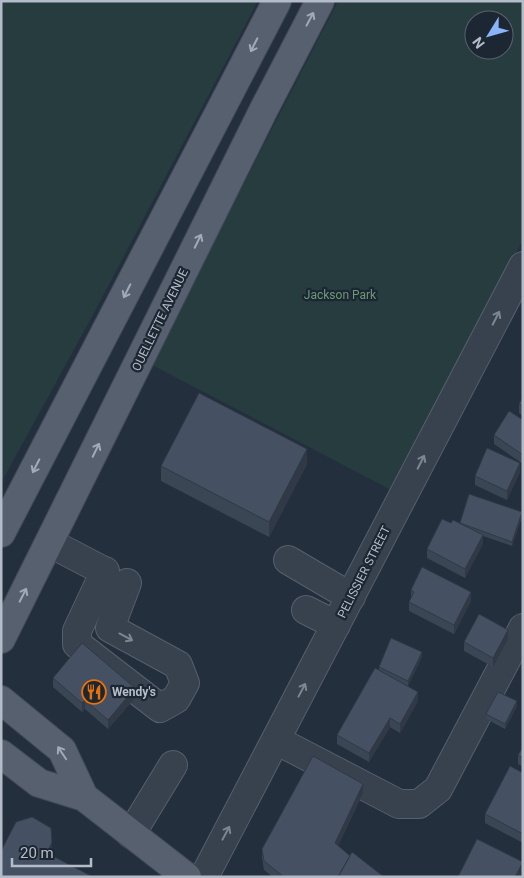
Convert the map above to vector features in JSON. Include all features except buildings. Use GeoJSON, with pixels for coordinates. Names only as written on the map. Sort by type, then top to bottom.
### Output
{"type":"FeatureCollection","features":[{"type":"Feature","properties":{"kind":"main road"},"geometry":{"type":"LineString","coordinates":[[1,533],[277,1]]}},
{"type":"Feature","properties":{"kind":"main road","name":"OUELLETTE AVENUE"},"geometry":{"type":"LineString","coordinates":[[1,639],[259,118],[320,1]]}},
{"type":"Feature","properties":{"kind":"main road"},"geometry":{"type":"LineString","coordinates":[[1,700],[62,750],[84,796]]}},
{"type":"Feature","properties":{"kind":"main road"},"geometry":{"type":"LineString","coordinates":[[1,754],[38,783],[84,796],[187,877]]}},
{"type":"Feature","properties":{"kind":"street","name":"PELISSIER STREET"},"geometry":{"type":"LineString","coordinates":[[204,877],[523,266]]}},
{"type":"Feature","properties":{"kind":"street"},"geometry":{"type":"LineString","coordinates":[[50,543],[111,574]]}},
{"type":"Feature","properties":{"kind":"street"},"geometry":{"type":"LineString","coordinates":[[288,560],[351,597]]}},
{"type":"Feature","properties":{"kind":"street"},"geometry":{"type":"LineString","coordinates":[[111,574],[110,628],[178,665],[185,683],[176,699],[160,708],[77,644],[77,630],[111,574]]}},
{"type":"Feature","properties":{"kind":"street"},"geometry":{"type":"LineString","coordinates":[[306,610],[336,625]]}},
{"type":"Feature","properties":{"kind":"street"},"geometry":{"type":"LineString","coordinates":[[276,740],[399,804],[419,804],[438,789],[523,628]]}},
{"type":"Feature","properties":{"kind":"street"},"geometry":{"type":"LineString","coordinates":[[131,834],[173,765]]}},
{"type":"Feature","properties":{"kind":"green space"},"geometry":{"type":"Polygon","coordinates":[[[1,1],[258,1],[93,315],[1,483],[1,1]]]}},
{"type":"Feature","properties":{"kind":"green space","name":"Jackson Park"},"geometry":{"type":"Polygon","coordinates":[[[338,1],[523,1],[523,240],[393,491],[152,365],[338,1]]]}},
{"type":"Feature","properties":{"kind":"place","name":"Wendy's"},"geometry":{"type":"Point","coordinates":[94,692]}}]}
